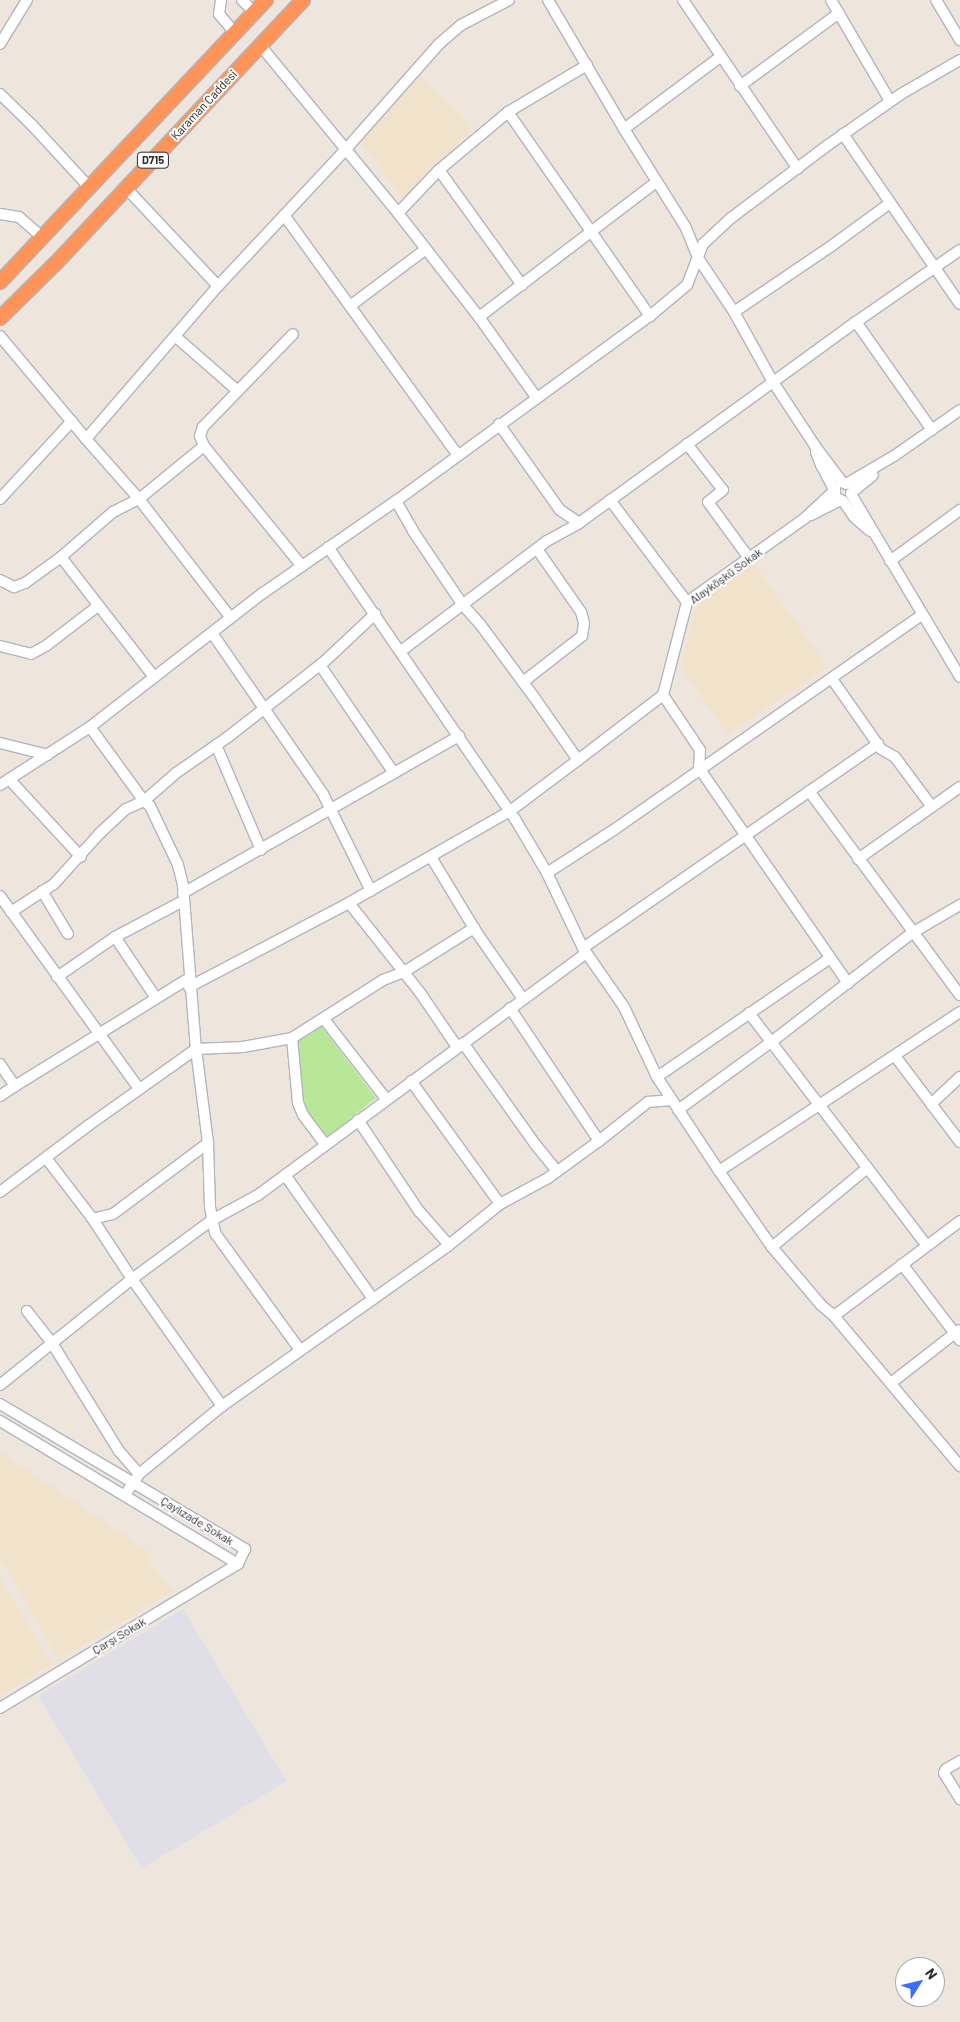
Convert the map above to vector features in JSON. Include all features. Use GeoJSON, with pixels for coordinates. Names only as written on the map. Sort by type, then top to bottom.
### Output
{"type":"FeatureCollection","features":[{"type":"Feature","properties":{"kind":"highway","name":"D715"},"geometry":{"type":"LineString","coordinates":[[0,282],[266,0]]}},
{"type":"Feature","properties":{"kind":"highway","name":"Karaman Caddesi"},"geometry":{"type":"LineString","coordinates":[[0,318],[304,0]]}},
{"type":"Feature","properties":{"kind":"street"},"geometry":{"type":"LineString","coordinates":[[0,44],[27,0]]}},
{"type":"Feature","properties":{"kind":"street"},"geometry":{"type":"LineString","coordinates":[[221,0],[219,14],[235,33]]}},
{"type":"Feature","properties":{"kind":"street"},"geometry":{"type":"LineString","coordinates":[[242,0],[254,12]]}},
{"type":"Feature","properties":{"kind":"street"},"geometry":{"type":"LineString","coordinates":[[86,440],[218,286],[347,148],[439,44],[462,25],[509,0]]}},
{"type":"Feature","properties":{"kind":"street"},"geometry":{"type":"LineString","coordinates":[[548,0],[656,182],[686,228],[698,258],[734,312],[773,382],[843,492],[854,517],[874,535],[960,677]]}},
{"type":"Feature","properties":{"kind":"street"},"geometry":{"type":"LineString","coordinates":[[683,0],[798,169]]}},
{"type":"Feature","properties":{"kind":"street"},"geometry":{"type":"LineString","coordinates":[[831,0],[890,102]]}},
{"type":"Feature","properties":{"kind":"street"},"geometry":{"type":"LineString","coordinates":[[936,0],[960,40]]}},
{"type":"Feature","properties":{"kind":"street"},"geometry":{"type":"LineString","coordinates":[[740,86],[839,13]]}},
{"type":"Feature","properties":{"kind":"street"},"geometry":{"type":"LineString","coordinates":[[260,46],[347,148],[398,212],[479,317],[536,397]]}},
{"type":"Feature","properties":{"kind":"street"},"geometry":{"type":"LineString","coordinates":[[624,129],[720,57]]}},
{"type":"Feature","properties":{"kind":"street"},"geometry":{"type":"LineString","coordinates":[[81,857],[4,782],[90,728],[231,618],[396,501],[536,397],[650,316],[687,285],[703,244],[731,218],[843,134],[890,102],[960,60]]}},
{"type":"Feature","properties":{"kind":"street"},"geometry":{"type":"LineString","coordinates":[[398,212],[439,170],[508,112],[588,65]]}},
{"type":"Feature","properties":{"kind":"street"},"geometry":{"type":"LineString","coordinates":[[0,94],[38,131],[89,187]]}},
{"type":"Feature","properties":{"kind":"street"},"geometry":{"type":"LineString","coordinates":[[508,112],[650,316]]}},
{"type":"Feature","properties":{"kind":"street"},"geometry":{"type":"LineString","coordinates":[[843,134],[960,304]]}},
{"type":"Feature","properties":{"kind":"street"},"geometry":{"type":"LineString","coordinates":[[439,170],[522,285]]}},
{"type":"Feature","properties":{"kind":"street"},"geometry":{"type":"LineString","coordinates":[[479,317],[656,182]]}},
{"type":"Feature","properties":{"kind":"street"},"geometry":{"type":"LineString","coordinates":[[126,188],[218,286]]}},
{"type":"Feature","properties":{"kind":"street"},"geometry":{"type":"LineString","coordinates":[[734,312],[830,247],[890,203]]}},
{"type":"Feature","properties":{"kind":"street"},"geometry":{"type":"LineString","coordinates":[[0,214],[19,217],[42,237]]}},
{"type":"Feature","properties":{"kind":"street"},"geometry":{"type":"LineString","coordinates":[[284,215],[458,455]]}},
{"type":"Feature","properties":{"kind":"street"},"geometry":{"type":"LineString","coordinates":[[350,306],[426,249]]}},
{"type":"Feature","properties":{"kind":"street"},"geometry":{"type":"LineString","coordinates":[[401,650],[537,548],[579,522],[856,322],[960,250]]}},
{"type":"Feature","properties":{"kind":"street"},"geometry":{"type":"LineString","coordinates":[[856,322],[932,430]]}},
{"type":"Feature","properties":{"kind":"street"},"geometry":{"type":"LineString","coordinates":[[292,334],[203,427],[200,436],[204,446],[302,566]]}},
{"type":"Feature","properties":{"kind":"street"},"geometry":{"type":"LineString","coordinates":[[0,336],[86,440],[139,499],[231,618]]}},
{"type":"Feature","properties":{"kind":"street"},"geometry":{"type":"LineString","coordinates":[[176,337],[238,391]]}},
{"type":"Feature","properties":{"kind":"street","name":"Alayköşkü Sokak"},"geometry":{"type":"LineString","coordinates":[[663,695],[687,602],[960,410]]}},
{"type":"Feature","properties":{"kind":"street"},"geometry":{"type":"LineString","coordinates":[[0,499],[72,421]]}},
{"type":"Feature","properties":{"kind":"street"},"geometry":{"type":"LineString","coordinates":[[499,424],[560,510],[579,522]]}},
{"type":"Feature","properties":{"kind":"street"},"geometry":{"type":"LineString","coordinates":[[687,444],[723,490],[708,502],[749,558]]}},
{"type":"Feature","properties":{"kind":"street"},"geometry":{"type":"LineString","coordinates":[[0,580],[14,587],[25,584],[113,512],[139,499],[204,446]]}},
{"type":"Feature","properties":{"kind":"street"},"geometry":{"type":"LineString","coordinates":[[610,500],[687,602]]}},
{"type":"Feature","properties":{"kind":"street"},"geometry":{"type":"LineString","coordinates":[[396,501],[413,531],[462,604],[523,682],[578,760]]}},
{"type":"Feature","properties":{"kind":"street"},"geometry":{"type":"LineString","coordinates":[[890,561],[960,510]]}},
{"type":"Feature","properties":{"kind":"street"},"geometry":{"type":"LineString","coordinates":[[328,548],[401,650],[510,811],[546,873],[584,950],[624,1007],[657,1077],[772,1247],[821,1305],[834,1316],[960,1466]]}},
{"type":"Feature","properties":{"kind":"street"},"geometry":{"type":"LineString","coordinates":[[523,682],[582,636],[583,630],[581,612],[537,548]]}},
{"type":"Feature","properties":{"kind":"street"},"geometry":{"type":"LineString","coordinates":[[60,557],[154,678]]}},
{"type":"Feature","properties":{"kind":"street"},"geometry":{"type":"LineString","coordinates":[[0,646],[31,654],[47,646],[98,606]]}},
{"type":"Feature","properties":{"kind":"street"},"geometry":{"type":"LineString","coordinates":[[11,912],[54,884],[81,857],[100,833],[126,809],[144,801],[176,773],[216,745],[320,665],[375,614]]}},
{"type":"Feature","properties":{"kind":"street"},"geometry":{"type":"LineString","coordinates":[[546,873],[614,829],[699,768],[832,679],[922,615]]}},
{"type":"Feature","properties":{"kind":"street"},"geometry":{"type":"LineString","coordinates":[[212,632],[322,794],[371,890]]}},
{"type":"Feature","properties":{"kind":"street"},"geometry":{"type":"LineString","coordinates":[[320,665],[394,773]]}},
{"type":"Feature","properties":{"kind":"street"},"geometry":{"type":"LineString","coordinates":[[832,679],[878,744],[895,757],[932,807]]}},
{"type":"Feature","properties":{"kind":"street"},"geometry":{"type":"LineString","coordinates":[[0,1096],[98,1032],[156,998],[349,903],[510,811],[663,695],[700,750],[699,768],[848,983]]}},
{"type":"Feature","properties":{"kind":"street"},"geometry":{"type":"LineString","coordinates":[[90,728],[144,801],[150,806],[178,865],[184,885],[183,897],[189,982],[208,1143],[212,1220],[215,1233],[300,1350]]}},
{"type":"Feature","properties":{"kind":"street"},"geometry":{"type":"LineString","coordinates":[[57,976],[115,938],[261,850],[459,736]]}},
{"type":"Feature","properties":{"kind":"street"},"geometry":{"type":"LineString","coordinates":[[0,744],[48,755]]}},
{"type":"Feature","properties":{"kind":"street"},"geometry":{"type":"LineString","coordinates":[[0,1385],[132,1279],[212,1220],[258,1195],[523,999],[584,950],[745,835],[878,744]]}},
{"type":"Feature","properties":{"kind":"street"},"geometry":{"type":"LineString","coordinates":[[216,745],[261,850]]}},
{"type":"Feature","properties":{"kind":"street"},"geometry":{"type":"LineString","coordinates":[[858,859],[960,787]]}},
{"type":"Feature","properties":{"kind":"street"},"geometry":{"type":"LineString","coordinates":[[810,791],[912,933],[960,995]]}},
{"type":"Feature","properties":{"kind":"street"},"geometry":{"type":"LineString","coordinates":[[431,857],[474,928],[523,999]]}},
{"type":"Feature","properties":{"kind":"street"},"geometry":{"type":"LineString","coordinates":[[42,892],[68,934]]}},
{"type":"Feature","properties":{"kind":"street"},"geometry":{"type":"LineString","coordinates":[[0,896],[139,1089]]}},
{"type":"Feature","properties":{"kind":"street"},"geometry":{"type":"LineString","coordinates":[[349,903],[404,972],[534,1144],[557,1171]]}},
{"type":"Feature","properties":{"kind":"street"},"geometry":{"type":"LineString","coordinates":[[678,1110],[770,1043],[912,933],[960,905]]}},
{"type":"Feature","properties":{"kind":"street"},"geometry":{"type":"LineString","coordinates":[[0,1192],[139,1089],[196,1050],[244,1047],[292,1038],[384,980],[404,972],[474,928]]}},
{"type":"Feature","properties":{"kind":"street"},"geometry":{"type":"LineString","coordinates":[[115,938],[156,998]]}},
{"type":"Feature","properties":{"kind":"street"},"geometry":{"type":"LineString","coordinates":[[657,1077],[830,958]]}},
{"type":"Feature","properties":{"kind":"street"},"geometry":{"type":"LineString","coordinates":[[510,1008],[599,1141]]}},
{"type":"Feature","properties":{"kind":"street"},"geometry":{"type":"LineString","coordinates":[[719,1170],[820,1106],[960,1012]]}},
{"type":"Feature","properties":{"kind":"street"},"geometry":{"type":"LineString","coordinates":[[749,1013],[770,1043],[927,1246]]}},
{"type":"Feature","properties":{"kind":"street"},"geometry":{"type":"LineString","coordinates":[[324,1019],[386,1099]]}},
{"type":"Feature","properties":{"kind":"street"},"geometry":{"type":"LineString","coordinates":[[292,1038],[298,1103],[302,1115],[326,1144]]}},
{"type":"Feature","properties":{"kind":"street"},"geometry":{"type":"LineString","coordinates":[[895,1056],[960,1142]]}},
{"type":"Feature","properties":{"kind":"street"},"geometry":{"type":"LineString","coordinates":[[0,1064],[15,1086]]}},
{"type":"Feature","properties":{"kind":"street"},"geometry":{"type":"LineString","coordinates":[[931,1104],[960,1076]]}},
{"type":"Feature","properties":{"kind":"street"},"geometry":{"type":"LineString","coordinates":[[411,1081],[500,1204]]}},
{"type":"Feature","properties":{"kind":"street"},"geometry":{"type":"LineString","coordinates":[[125,1495],[136,1478],[222,1406],[449,1245],[500,1204],[557,1171],[648,1102],[672,1100]]}},
{"type":"Feature","properties":{"kind":"street"},"geometry":{"type":"LineString","coordinates":[[358,1120],[419,1211],[449,1245]]}},
{"type":"Feature","properties":{"kind":"street"},"geometry":{"type":"LineString","coordinates":[[92,1218],[113,1214],[208,1143]]}},
{"type":"Feature","properties":{"kind":"street"},"geometry":{"type":"LineString","coordinates":[[46,1158],[92,1218],[132,1279],[222,1406]]}},
{"type":"Feature","properties":{"kind":"street"},"geometry":{"type":"LineString","coordinates":[[772,1247],[867,1168]]}},
{"type":"Feature","properties":{"kind":"street"},"geometry":{"type":"LineString","coordinates":[[285,1175],[373,1299]]}},
{"type":"Feature","properties":{"kind":"street"},"geometry":{"type":"LineString","coordinates":[[834,1316],[960,1221]]}},
{"type":"Feature","properties":{"kind":"street"},"geometry":{"type":"LineString","coordinates":[[890,1383],[958,1334],[902,1264]]}},
{"type":"Feature","properties":{"kind":"street"},"geometry":{"type":"LineString","coordinates":[[27,1310],[52,1343],[136,1478]]}},
{"type":"Feature","properties":{"kind":"street","name":"Çaylızade Sokak"},"geometry":{"type":"LineString","coordinates":[[0,1404],[136,1478],[245,1550],[238,1564],[0,1421]]}},
{"type":"Feature","properties":{"kind":"street","name":"Çarşı Sokak"},"geometry":{"type":"LineString","coordinates":[[0,1708],[238,1564]]}},
{"type":"Feature","properties":{"kind":"street"},"geometry":{"type":"LineString","coordinates":[[960,1761],[946,1769],[944,1773],[960,1799]]}},
{"type":"Feature","properties":{"kind":"shaded area"},"geometry":{"type":"Polygon","coordinates":[[[418,73],[466,120],[470,127],[468,135],[408,198],[402,198],[357,136],[418,73]]]}},
{"type":"Feature","properties":{"kind":"shaded area"},"geometry":{"type":"Polygon","coordinates":[[[754,564],[828,667],[728,734],[680,667],[696,604],[754,564]]]}},
{"type":"Feature","properties":{"kind":"shaded area"},"geometry":{"type":"Polygon","coordinates":[[[0,1452],[151,1553],[146,1558],[173,1591],[59,1660],[5,1566],[0,1563],[0,1452]]]}},
{"type":"Feature","properties":{"kind":"shaded area"},"geometry":{"type":"Polygon","coordinates":[[[0,1578],[52,1664],[0,1696],[0,1578]]]}},
{"type":"Feature","properties":{"kind":"shaded area"},"geometry":{"type":"Polygon","coordinates":[[[183,1609],[287,1781],[142,1868],[38,1696],[183,1609]]]}},
{"type":"Feature","properties":{"kind":"green space"},"geometry":{"type":"Polygon","coordinates":[[[321,1026],[376,1098],[326,1138],[302,1102],[297,1040],[321,1026]]]}}]}
